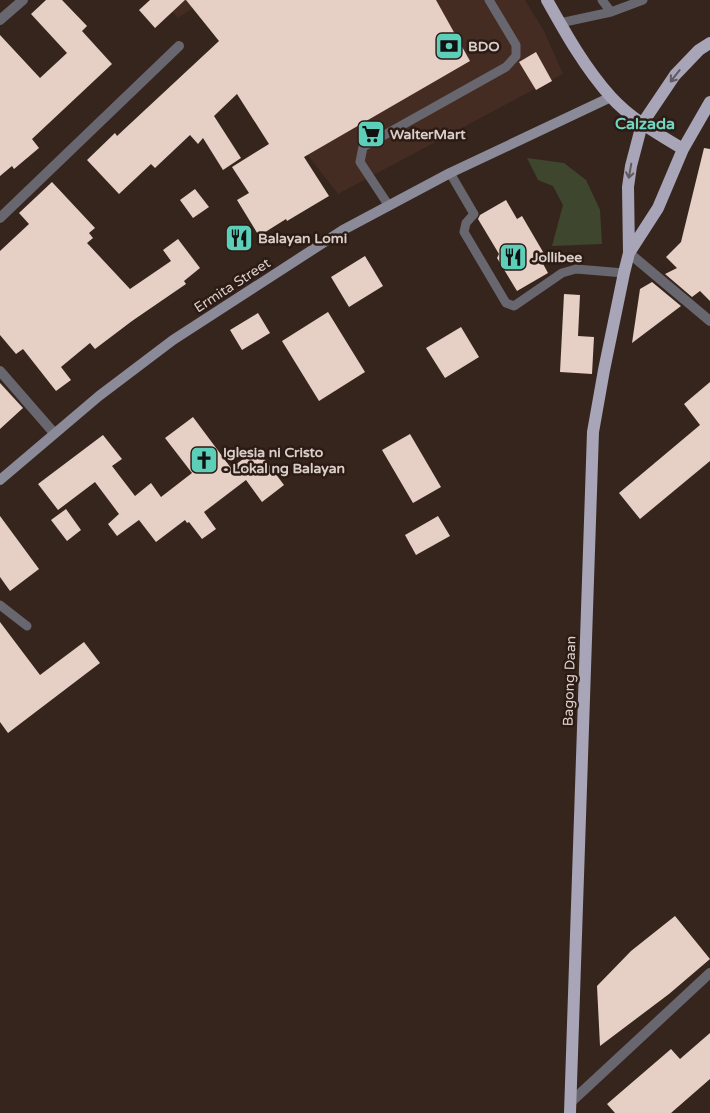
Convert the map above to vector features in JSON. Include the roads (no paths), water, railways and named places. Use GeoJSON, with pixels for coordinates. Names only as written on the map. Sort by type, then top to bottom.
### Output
{"type":"FeatureCollection","features":[{"type":"Feature","properties":{"kind":"main road"},"geometry":{"type":"LineString","coordinates":[[547,0],[576,52],[611,97],[642,124],[682,149]]}},
{"type":"Feature","properties":{"kind":"main road","name":"Bagong Daan"},"geometry":{"type":"LineString","coordinates":[[570,1107],[593,432],[629,253],[628,186],[642,124],[675,75],[699,50],[710,43]]}},
{"type":"Feature","properties":{"kind":"main road","name":"Ermita Street"},"geometry":{"type":"LineString","coordinates":[[0,480],[99,396],[173,340],[343,230],[450,173],[611,97]]}},
{"type":"Feature","properties":{"kind":"main road","name":"Bagong Daan"},"geometry":{"type":"LineString","coordinates":[[629,253],[658,208],[682,149],[710,102]]}},
{"type":"Feature","properties":{"kind":"street"},"geometry":{"type":"LineString","coordinates":[[0,20],[23,0]]}},
{"type":"Feature","properties":{"kind":"street"},"geometry":{"type":"LineString","coordinates":[[0,218],[179,46]]}},
{"type":"Feature","properties":{"kind":"street"},"geometry":{"type":"LineString","coordinates":[[629,253],[710,320]]}},
{"type":"Feature","properties":{"kind":"street"},"geometry":{"type":"LineString","coordinates":[[0,371],[54,433]]}},
{"type":"Feature","properties":{"kind":"street"},"geometry":{"type":"LineString","coordinates":[[570,1107],[710,973]]}},
{"type":"Feature","properties":{"kind":"lane"},"geometry":{"type":"LineString","coordinates":[[389,206],[360,162],[363,147],[506,67],[516,56],[516,45],[489,0]]}},
{"type":"Feature","properties":{"kind":"lane"},"geometry":{"type":"LineString","coordinates":[[602,0],[611,12]]}},
{"type":"Feature","properties":{"kind":"lane"},"geometry":{"type":"LineString","coordinates":[[560,23],[611,12],[643,0]]}},
{"type":"Feature","properties":{"kind":"lane"},"geometry":{"type":"LineString","coordinates":[[450,173],[474,214],[466,223],[464,232],[506,303],[514,306],[562,273],[576,269],[624,273]]}},
{"type":"Feature","properties":{"kind":"lane"},"geometry":{"type":"LineString","coordinates":[[0,605],[27,626]]}},
{"type":"Feature","properties":{"kind":"place","name":"BDO"},"geometry":{"type":"Point","coordinates":[449,46]}},
{"type":"Feature","properties":{"kind":"place","name":"WalterMart"},"geometry":{"type":"Point","coordinates":[371,134]}},
{"type":"Feature","properties":{"kind":"place","name":"Balayan Lomi"},"geometry":{"type":"Point","coordinates":[239,238]}},
{"type":"Feature","properties":{"kind":"place","name":"Jollibee"},"geometry":{"type":"Point","coordinates":[513,257]}},
{"type":"Feature","properties":{"kind":"place","name":"Iglesia ni Cristo - Lokal ng Balayan"},"geometry":{"type":"Point","coordinates":[204,460]}},
{"type":"Feature","properties":{"kind":"district","name":"Calzada"},"geometry":{"type":"Point","coordinates":[645,123]}}]}
